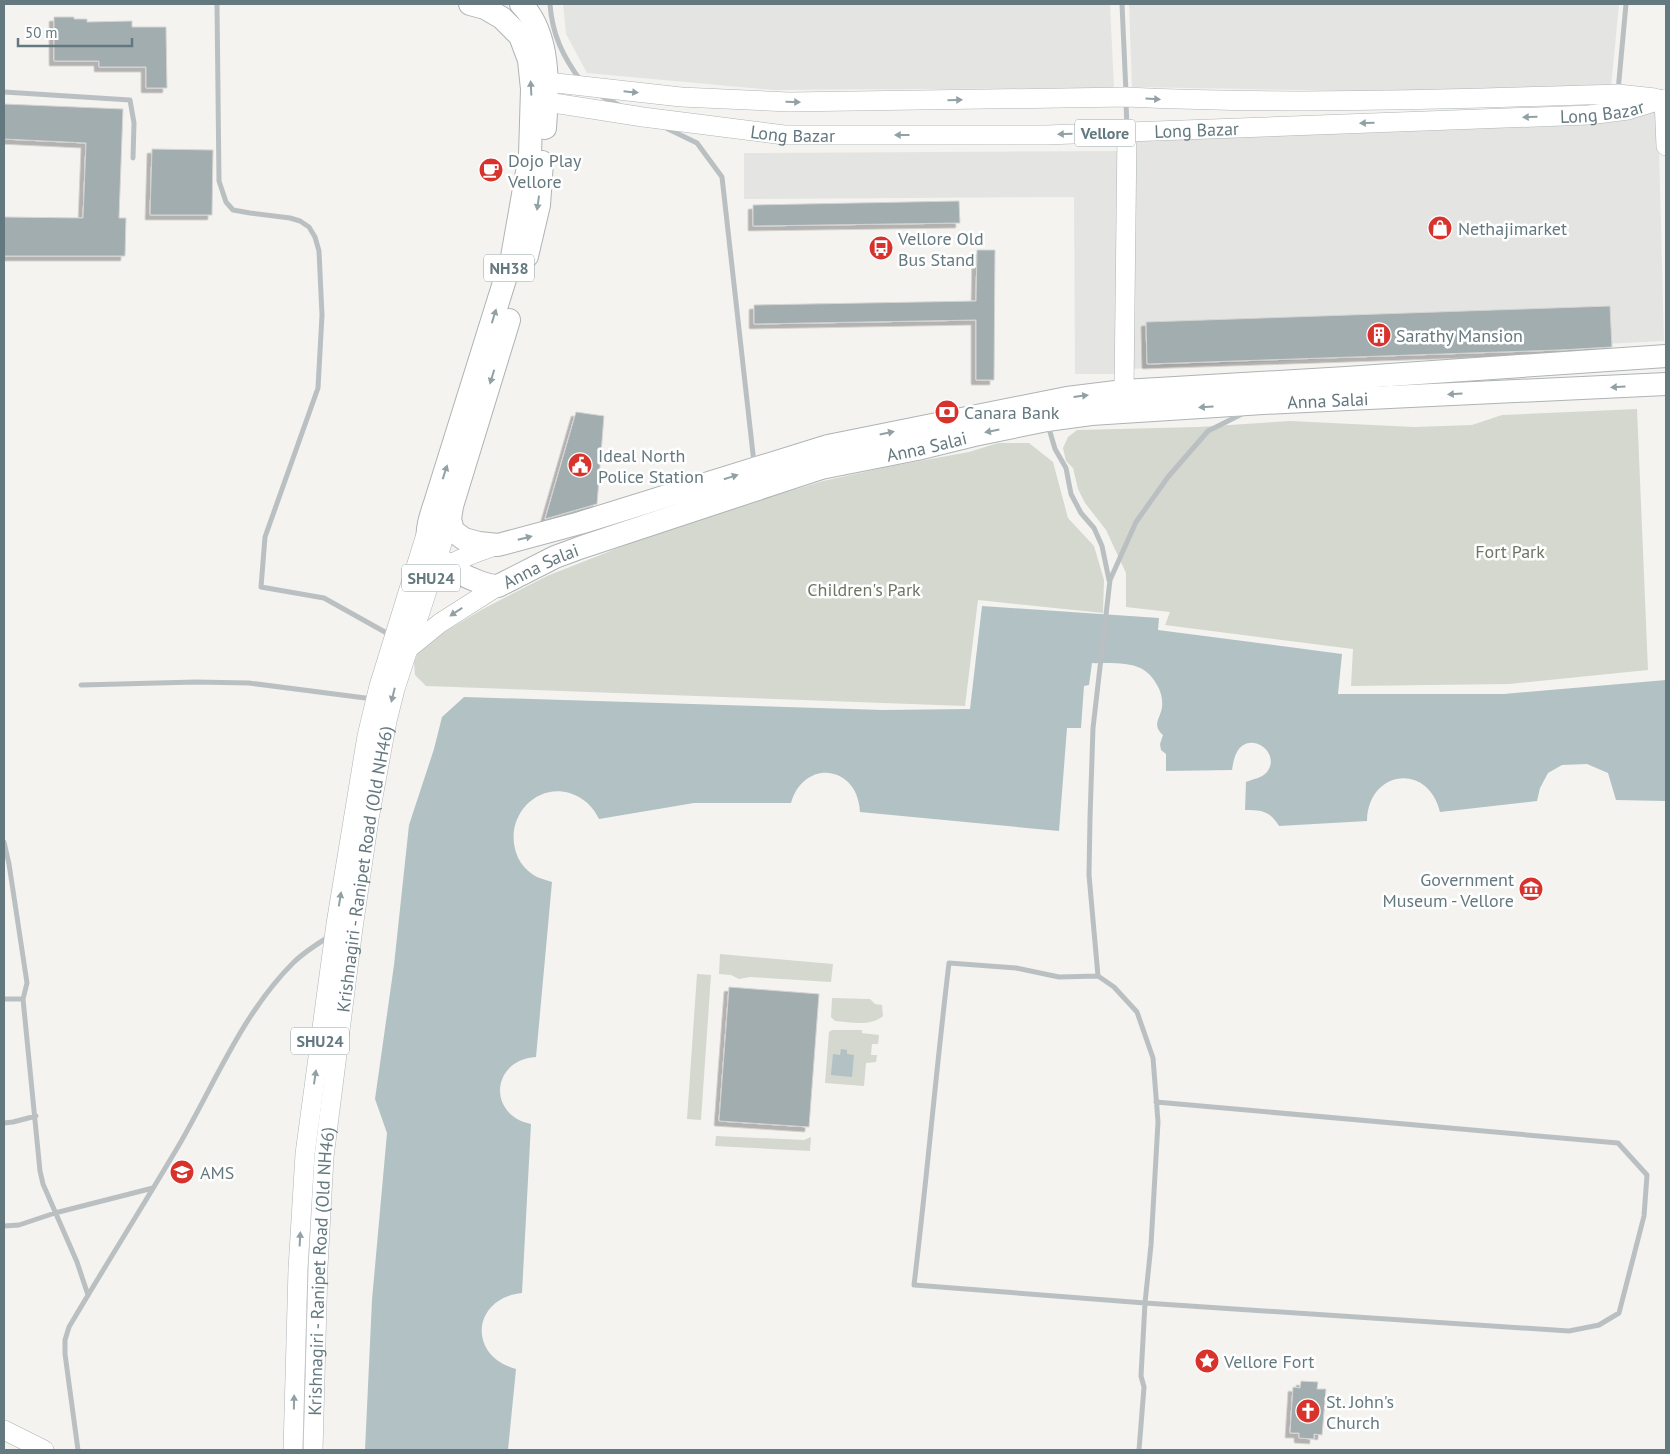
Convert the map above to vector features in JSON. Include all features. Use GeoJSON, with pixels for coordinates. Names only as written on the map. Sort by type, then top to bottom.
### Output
{"type":"FeatureCollection","features":[{"type":"Feature","properties":{"kind":"highway","name":"NH38"},"geometry":{"type":"LineString","coordinates":[[439,566],[428,542],[430,518],[512,257],[530,155],[532,124],[532,89],[529,60],[507,9],[485,8],[470,4]]}},
{"type":"Feature","properties":{"kind":"highway","name":"NH38"},"geometry":{"type":"LineString","coordinates":[[452,506],[523,271],[538,205],[547,92],[546,63],[538,31],[530,13],[521,4]]}},
{"type":"Feature","properties":{"kind":"highway","name":"Anna Salai"},"geometry":{"type":"LineString","coordinates":[[452,506],[450,519],[453,531],[464,538],[479,543],[498,545],[580,523],[828,446],[1067,398],[1124,391],[1666,356]]}},
{"type":"Feature","properties":{"kind":"highway","name":"Anna Salai"},"geometry":{"type":"LineString","coordinates":[[439,566],[479,583],[498,586],[548,560],[582,547],[822,468],[1047,420],[1091,414],[1263,403],[1666,384]]}},
{"type":"Feature","properties":{"kind":"main road"},"geometry":{"type":"LineString","coordinates":[[547,92],[586,87],[681,97],[789,102],[1126,97],[1174,100],[1617,102]]}},
{"type":"Feature","properties":{"kind":"main road","name":"Long Bazar"},"geometry":{"type":"LineString","coordinates":[[547,92],[643,117],[784,135],[1046,135],[1589,115],[1617,102],[1628,110],[1665,99]]}},
{"type":"Feature","properties":{"kind":"main road"},"geometry":{"type":"LineString","coordinates":[[1665,99],[1666,146]]}},
{"type":"Feature","properties":{"kind":"main road"},"geometry":{"type":"LineString","coordinates":[[1124,391],[1127,132]]}},
{"type":"Feature","properties":{"kind":"main road","name":"SHU24"},"geometry":{"type":"LineString","coordinates":[[439,566],[452,506]]}},
{"type":"Feature","properties":{"kind":"main road","name":"Krishnagiri - Ranipet Road (Old NH46)"},"geometry":{"type":"LineString","coordinates":[[313,1450],[318,1267],[324,1157],[330,1109],[353,928],[370,819],[387,721],[395,689],[401,643],[430,518]]}},
{"type":"Feature","properties":{"kind":"main road"},"geometry":{"type":"LineString","coordinates":[[401,643],[417,591],[439,566],[498,545]]}},
{"type":"Feature","properties":{"kind":"main road"},"geometry":{"type":"LineString","coordinates":[[401,643],[440,623],[498,586]]}},
{"type":"Feature","properties":{"kind":"main road","name":"Krishnagiri - Ranipet Road (Old NH46)"},"geometry":{"type":"LineString","coordinates":[[293,1450],[298,1269],[304,1163],[335,933],[367,736],[376,700],[401,643]]}},
{"type":"Feature","properties":{"kind":"main road"},"geometry":{"type":"LineString","coordinates":[[4,1430],[44,1450]]}},
{"type":"Feature","properties":{"kind":"main road"},"geometry":{"type":"LineString","coordinates":[[4,1445],[15,1450]]}},
{"type":"Feature","properties":{"kind":"street"},"geometry":{"type":"LineString","coordinates":[[217,4],[219,181],[226,202],[233,210],[300,221],[309,227],[315,236],[319,251],[322,315],[318,388],[265,537],[260,587],[324,598],[401,643]]}},
{"type":"Feature","properties":{"kind":"street"},"geometry":{"type":"LineString","coordinates":[[550,4],[551,22],[567,62],[586,87],[697,143],[722,177],[755,469]]}},
{"type":"Feature","properties":{"kind":"street"},"geometry":{"type":"LineString","coordinates":[[1122,4],[1127,132]]}},
{"type":"Feature","properties":{"kind":"street"},"geometry":{"type":"LineString","coordinates":[[1617,102],[1626,4]]}},
{"type":"Feature","properties":{"kind":"street"},"geometry":{"type":"LineString","coordinates":[[4,92],[130,100],[134,123],[133,158]]}},
{"type":"Feature","properties":{"kind":"street"},"geometry":{"type":"LineString","coordinates":[[1098,976],[1089,875],[1093,728],[1110,580],[1136,522],[1168,477],[1208,431],[1263,403]]}},
{"type":"Feature","properties":{"kind":"street"},"geometry":{"type":"LineString","coordinates":[[1047,420],[1055,449],[1066,468],[1072,494],[1081,513],[1094,528],[1102,546],[1110,580]]}},
{"type":"Feature","properties":{"kind":"street"},"geometry":{"type":"LineString","coordinates":[[80,685],[196,682],[248,683],[376,700]]}},
{"type":"Feature","properties":{"kind":"street"},"geometry":{"type":"LineString","coordinates":[[4,842],[6,864],[27,983],[23,999],[40,1171],[43,1184],[77,1262],[88,1295]]}},
{"type":"Feature","properties":{"kind":"street"},"geometry":{"type":"LineString","coordinates":[[78,1450],[65,1340],[69,1327],[180,1144],[226,1056],[254,1011],[276,981],[294,962],[315,945],[335,933]]}},
{"type":"Feature","properties":{"kind":"street"},"geometry":{"type":"LineString","coordinates":[[1139,1450],[1144,1387],[1141,1376],[1145,1303],[1151,1245],[1158,1122],[1156,1102],[1153,1058],[1137,1012],[1114,988],[1098,976],[1059,976],[1016,968],[949,963],[934,1095],[928,1171],[914,1285],[1145,1303],[1569,1331],[1598,1325],[1619,1313],[1644,1216],[1647,1175],[1618,1142],[1156,1102]]}},
{"type":"Feature","properties":{"kind":"street"},"geometry":{"type":"LineString","coordinates":[[4,999],[23,999]]}},
{"type":"Feature","properties":{"kind":"street"},"geometry":{"type":"LineString","coordinates":[[4,1123],[36,1116]]}},
{"type":"Feature","properties":{"kind":"street"},"geometry":{"type":"LineString","coordinates":[[4,1226],[19,1225],[55,1213],[153,1188]]}},
{"type":"Feature","properties":{"kind":"shaded area"},"geometry":{"type":"Polygon","coordinates":[[[563,4],[1110,4],[1114,88],[773,90],[587,73],[566,34],[563,4]]]}},
{"type":"Feature","properties":{"kind":"shaded area"},"geometry":{"type":"Polygon","coordinates":[[[1129,4],[1619,4],[1611,88],[1463,93],[1132,87],[1129,4]]]}},
{"type":"Feature","properties":{"kind":"shaded area"},"geometry":{"type":"Polygon","coordinates":[[[1658,108],[1664,341],[1131,369],[1134,138],[1658,108]]]}},
{"type":"Feature","properties":{"kind":"shaded area"},"geometry":{"type":"Polygon","coordinates":[[[1117,151],[1118,374],[1075,374],[1074,197],[744,199],[744,153],[1117,151]]]}},
{"type":"Feature","properties":{"kind":"shaded area"},"geometry":{"type":"Polygon","coordinates":[[[982,606],[1159,618],[1158,630],[1342,654],[1338,694],[1504,694],[1666,680],[1666,801],[1616,800],[1608,773],[1587,764],[1562,765],[1548,773],[1540,788],[1537,801],[1440,812],[1433,796],[1424,785],[1412,779],[1399,779],[1387,783],[1377,791],[1370,804],[1367,821],[1279,826],[1265,812],[1245,810],[1246,782],[1265,774],[1271,764],[1267,751],[1262,746],[1256,743],[1249,743],[1242,746],[1236,754],[1232,770],[1166,771],[1166,754],[1161,750],[1160,744],[1163,735],[1159,731],[1157,724],[1162,707],[1162,699],[1161,693],[1152,677],[1138,667],[1121,664],[1092,663],[1089,685],[1084,686],[1081,728],[1067,728],[1059,831],[860,812],[857,796],[850,784],[841,777],[830,773],[818,774],[807,779],[798,789],[791,803],[694,803],[599,819],[587,803],[568,793],[554,791],[541,795],[529,802],[521,813],[515,825],[514,840],[517,855],[525,868],[537,877],[552,882],[536,1057],[521,1060],[510,1067],[503,1077],[500,1088],[501,1100],[507,1110],[517,1119],[531,1124],[522,1293],[505,1297],[493,1305],[485,1316],[482,1328],[483,1341],[489,1352],[500,1362],[516,1369],[508,1450],[365,1450],[372,1300],[387,1133],[375,1099],[394,965],[409,825],[434,749],[442,717],[464,697],[883,710],[970,709],[982,606]]]}},
{"type":"Feature","properties":{"kind":"shaded area"},"geometry":{"type":"Polygon","coordinates":[[[841,1049],[847,1050],[847,1054],[854,1055],[852,1077],[831,1075],[833,1054],[840,1055],[841,1049]]]}},
{"type":"Feature","properties":{"kind":"green space","name":"Fort Park"},"geometry":{"type":"Polygon","coordinates":[[[1637,409],[1648,670],[1509,684],[1351,686],[1353,649],[1165,625],[1170,612],[1126,607],[1126,573],[1106,530],[1085,503],[1078,489],[1073,468],[1066,461],[1063,448],[1068,437],[1077,430],[1198,427],[1290,421],[1414,427],[1472,425],[1502,415],[1637,409]]]}},
{"type":"Feature","properties":{"kind":"green space","name":"Children's Park"},"geometry":{"type":"Polygon","coordinates":[[[998,443],[1029,443],[1053,462],[1068,518],[1094,546],[1104,580],[1103,613],[978,600],[965,706],[426,686],[415,675],[414,662],[421,646],[483,609],[547,576],[661,531],[823,481],[969,452],[998,443]]]}},
{"type":"Feature","properties":{"kind":"green space"},"geometry":{"type":"Polygon","coordinates":[[[720,954],[833,964],[831,982],[750,977],[739,979],[731,975],[719,974],[720,954]]]}},
{"type":"Feature","properties":{"kind":"green space"},"geometry":{"type":"Polygon","coordinates":[[[697,974],[711,975],[701,1120],[687,1119],[697,974]]]}},
{"type":"Feature","properties":{"kind":"green space"},"geometry":{"type":"Polygon","coordinates":[[[832,998],[870,999],[875,1004],[882,1005],[883,1016],[866,1023],[835,1021],[831,1017],[832,998]]]}},
{"type":"Feature","properties":{"kind":"green space"},"geometry":{"type":"Polygon","coordinates":[[[832,1030],[862,1030],[862,1033],[879,1035],[878,1044],[872,1044],[871,1055],[877,1055],[876,1062],[866,1063],[864,1086],[825,1083],[829,1032],[832,1030]]]}},
{"type":"Feature","properties":{"kind":"green space"},"geometry":{"type":"Polygon","coordinates":[[[716,1136],[804,1140],[811,1137],[810,1151],[715,1146],[716,1136]]]}},
{"type":"Feature","properties":{"kind":"building"},"geometry":{"type":"Polygon","coordinates":[[[54,17],[74,17],[74,19],[87,19],[87,22],[132,21],[132,27],[166,27],[167,88],[146,88],[146,67],[99,67],[99,61],[54,61],[54,17]]]}},
{"type":"Feature","properties":{"kind":"building"},"geometry":{"type":"Polygon","coordinates":[[[4,104],[123,109],[119,218],[126,218],[125,256],[4,256],[4,217],[83,218],[86,143],[4,139],[4,104]]]}},
{"type":"Feature","properties":{"kind":"building"},"geometry":{"type":"Polygon","coordinates":[[[152,149],[213,150],[212,215],[150,215],[152,149]]]}},
{"type":"Feature","properties":{"kind":"building"},"geometry":{"type":"Polygon","coordinates":[[[959,201],[960,223],[753,226],[753,205],[959,201]]]}},
{"type":"Feature","properties":{"kind":"building"},"geometry":{"type":"Polygon","coordinates":[[[977,250],[995,250],[994,380],[976,380],[976,320],[754,324],[754,305],[976,301],[977,250]]]}},
{"type":"Feature","properties":{"kind":"building","name":"Sarathy Mansion"},"geometry":{"type":"Polygon","coordinates":[[[1610,306],[1612,347],[1147,364],[1146,322],[1610,306]]]}},
{"type":"Feature","properties":{"kind":"building","name":"Ideal North Police Station"},"geometry":{"type":"Polygon","coordinates":[[[576,412],[604,416],[597,504],[545,519],[576,412]]]}},
{"type":"Feature","properties":{"kind":"building"},"geometry":{"type":"Polygon","coordinates":[[[729,987],[819,994],[809,1127],[719,1121],[729,987]]]}},
{"type":"Feature","properties":{"kind":"building","name":"St. John's Church"},"geometry":{"type":"Polygon","coordinates":[[[1301,1381],[1318,1382],[1317,1389],[1326,1389],[1322,1435],[1314,1434],[1314,1439],[1299,1438],[1299,1433],[1290,1433],[1293,1387],[1300,1388],[1301,1381]]]}},
{"type":"Feature","properties":{"kind":"place","name":"Dojo Play Vellore"},"geometry":{"type":"Point","coordinates":[491,170]}},
{"type":"Feature","properties":{"kind":"place","name":"Nethajimarket"},"geometry":{"type":"Point","coordinates":[1440,228]}},
{"type":"Feature","properties":{"kind":"place","name":"Vellore Old Bus Stand"},"geometry":{"type":"Point","coordinates":[881,248]}},
{"type":"Feature","properties":{"kind":"place","name":"Sarathy Mansion"},"geometry":{"type":"Point","coordinates":[1379,335]}},
{"type":"Feature","properties":{"kind":"place","name":"Canara Bank"},"geometry":{"type":"Point","coordinates":[947,412]}},
{"type":"Feature","properties":{"kind":"place","name":"Ideal North Police Station"},"geometry":{"type":"Point","coordinates":[580,465]}},
{"type":"Feature","properties":{"kind":"place","name":"Government Museum - Vellore"},"geometry":{"type":"Point","coordinates":[1531,889]}},
{"type":"Feature","properties":{"kind":"place","name":"AMS"},"geometry":{"type":"Point","coordinates":[182,1172]}},
{"type":"Feature","properties":{"kind":"place","name":"Vellore Fort"},"geometry":{"type":"Point","coordinates":[1207,1361]}},
{"type":"Feature","properties":{"kind":"place","name":"St. John's Church"},"geometry":{"type":"Point","coordinates":[1308,1411]}}]}
